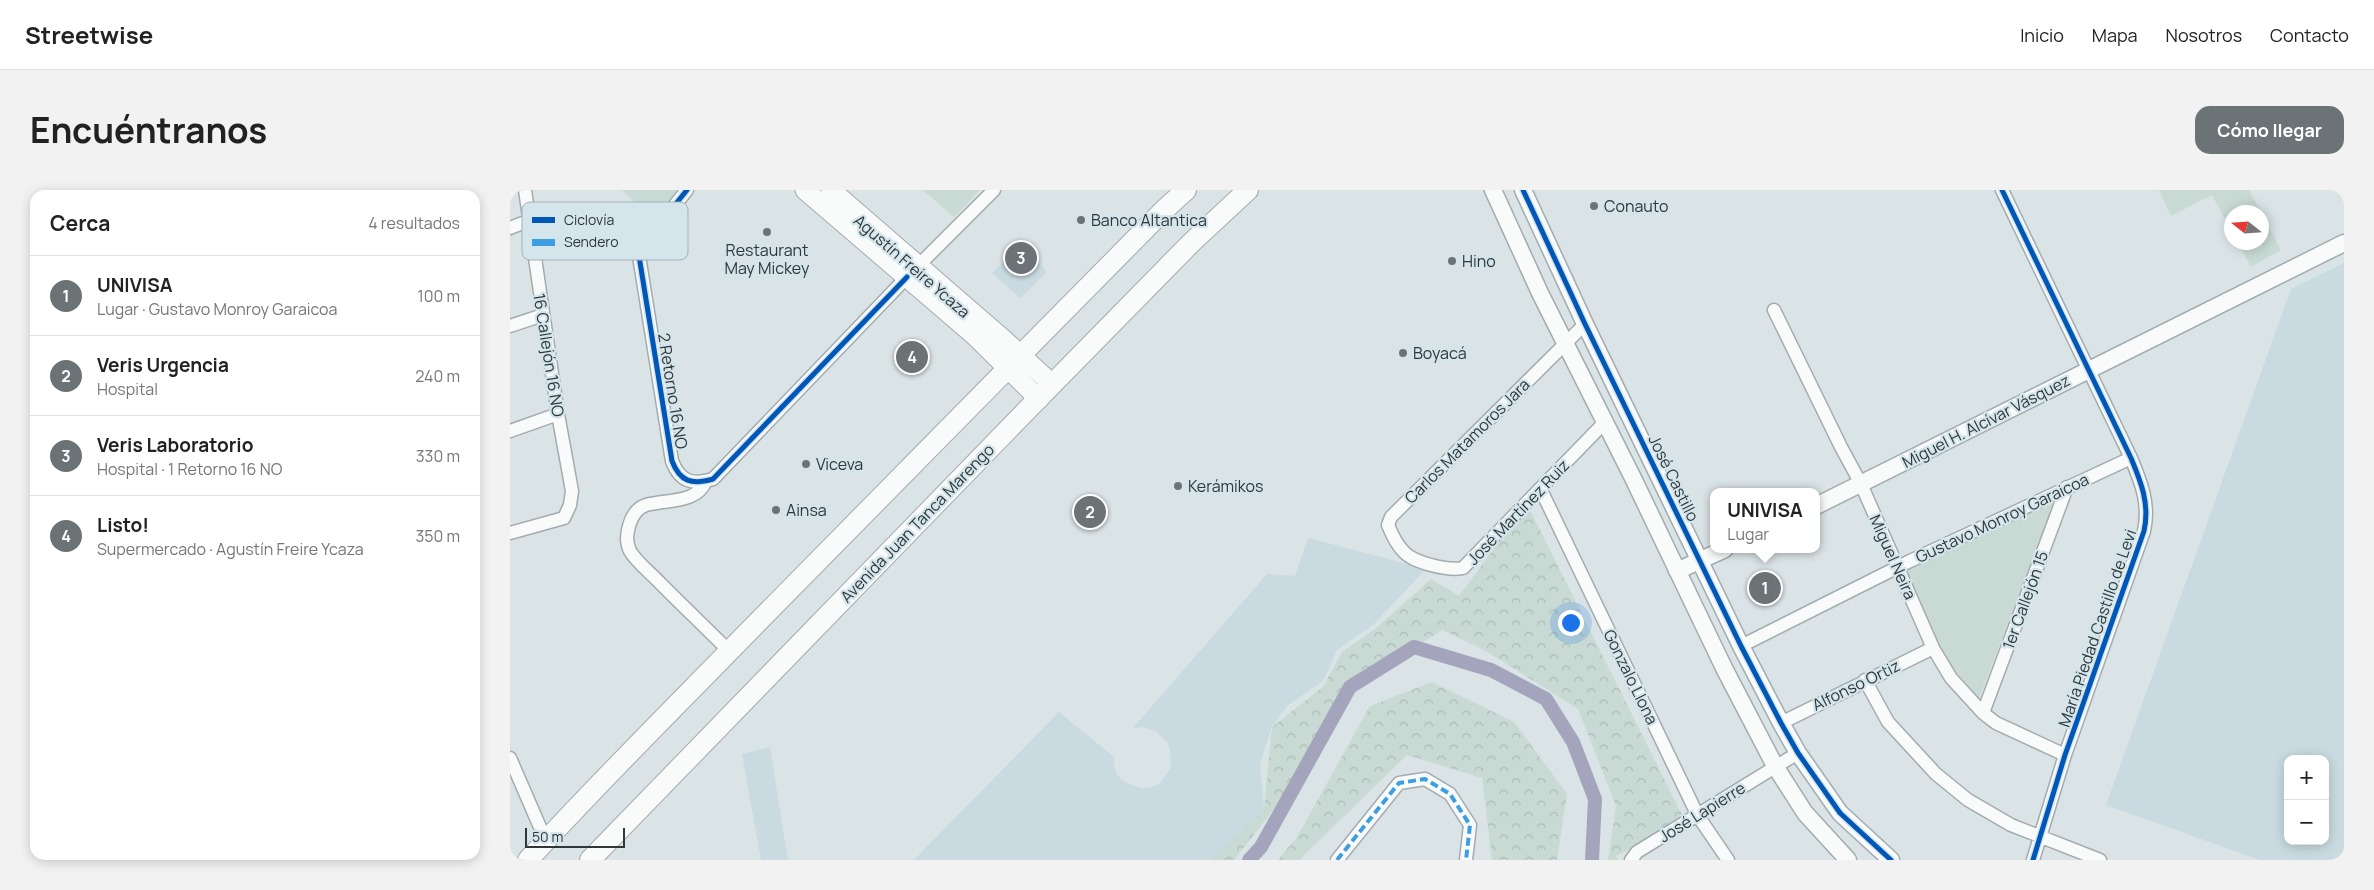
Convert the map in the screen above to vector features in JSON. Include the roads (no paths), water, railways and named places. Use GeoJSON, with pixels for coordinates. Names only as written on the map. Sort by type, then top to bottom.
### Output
{"type":"FeatureCollection","features":[{"type":"Feature","properties":{"kind":"main road","name":"Agustín Freire Ycaza"},"geometry":{"type":"LineString","coordinates":[[805,190],[913,271]]}},
{"type":"Feature","properties":{"kind":"main road","name":"Agustín Freire Ycaza"},"geometry":{"type":"LineString","coordinates":[[831,190],[913,271],[974,335],[1015,363],[1052,384]]}},
{"type":"Feature","properties":{"kind":"main road"},"geometry":{"type":"LineString","coordinates":[[528,860],[604,777],[902,474],[1186,190]]}},
{"type":"Feature","properties":{"kind":"main road","name":"Avenida Juan Tanca Marengo"},"geometry":{"type":"LineString","coordinates":[[590,860],[1052,384],[1191,243],[1248,190]]}},
{"type":"Feature","properties":{"kind":"main road","name":"Agustín Freire Ycaza"},"geometry":{"type":"LineString","coordinates":[[1015,363],[1038,399]]}},
{"type":"Feature","properties":{"kind":"street","name":"2 Retorno 16 NO"},"geometry":{"type":"LineString","coordinates":[[677,202],[687,190]]}},
{"type":"Feature","properties":{"kind":"street"},"geometry":{"type":"LineString","coordinates":[[729,651],[630,550],[628,534],[631,520],[644,506],[693,496],[702,491],[706,481],[713,479],[913,271],[994,190]]}},
{"type":"Feature","properties":{"kind":"street"},"geometry":{"type":"LineString","coordinates":[[1493,190],[1565,343],[1775,766],[1805,813],[1848,860]]}},
{"type":"Feature","properties":{"kind":"street","name":"José Castillo"},"geometry":{"type":"LineString","coordinates":[[1523,190],[1584,324],[1780,723],[1798,753],[1840,813],[1891,860]]}},
{"type":"Feature","properties":{"kind":"street","name":"María Piedad Castillo de Levi"},"geometry":{"type":"LineString","coordinates":[[2002,190],[2090,369],[2131,458],[2146,501],[2146,525],[2065,755],[2033,860]]}},
{"type":"Feature","properties":{"kind":"street"},"geometry":{"type":"LineString","coordinates":[[510,228],[522,223]]}},
{"type":"Feature","properties":{"kind":"street","name":"Miguel H. Alcívar Vásquez"},"geometry":{"type":"LineString","coordinates":[[1820,504],[2344,243]]}},
{"type":"Feature","properties":{"kind":"street","name":"16 Callejón 16 NO"},"geometry":{"type":"LineString","coordinates":[[510,533],[564,518],[570,505],[572,491],[534,260]]}},
{"type":"Feature","properties":{"kind":"street","name":"2 Retorno 16 NO"},"geometry":{"type":"LineString","coordinates":[[640,260],[672,461],[676,473],[684,479],[698,482],[706,481]]}},
{"type":"Feature","properties":{"kind":"street","name":"Miguel Neira"},"geometry":{"type":"LineString","coordinates":[[1774,310],[1838,442],[1861,484],[1933,648],[1951,678],[1983,713],[1996,724],[2065,755]]}},
{"type":"Feature","properties":{"kind":"street"},"geometry":{"type":"LineString","coordinates":[[510,326],[543,314]]}},
{"type":"Feature","properties":{"kind":"street","name":"Carlos Matamoros Jara"},"geometry":{"type":"LineString","coordinates":[[1419,560],[1405,554],[1394,540],[1388,520],[1584,324]]}},
{"type":"Feature","properties":{"kind":"street"},"geometry":{"type":"LineString","coordinates":[[510,431],[558,414]]}},
{"type":"Feature","properties":{"kind":"street","name":"José Martínez Ruiz"},"geometry":{"type":"LineString","coordinates":[[1419,560],[1445,568],[1463,568],[1541,490],[1605,422]]}},
{"type":"Feature","properties":{"kind":"street","name":"Gustavo Monroy Garaicoa"},"geometry":{"type":"LineString","coordinates":[[1741,646],[1898,567],[2131,458]]}},
{"type":"Feature","properties":{"kind":"street","name":"1er Callejón 15"},"geometry":{"type":"LineString","coordinates":[[1983,713],[2067,487]]}},
{"type":"Feature","properties":{"kind":"street","name":"Gonzalo Llona"},"geometry":{"type":"LineString","coordinates":[[1541,490],[1698,816],[1728,860]]}},
{"type":"Feature","properties":{"kind":"street"},"geometry":{"type":"LineString","coordinates":[[1677,571],[1717,553]]}},
{"type":"Feature","properties":{"kind":"street","name":"Alfonso Ortiz"},"geometry":{"type":"LineString","coordinates":[[1780,723],[1933,648]]}},
{"type":"Feature","properties":{"kind":"street"},"geometry":{"type":"LineString","coordinates":[[1865,680],[1888,722],[1936,774],[1968,800],[2011,826],[2100,860]]}},
{"type":"Feature","properties":{"kind":"street","name":"José Lapierre"},"geometry":{"type":"LineString","coordinates":[[1631,860],[1637,852],[1798,753]]}},
{"type":"Feature","properties":{"kind":"street"},"geometry":{"type":"LineString","coordinates":[[510,758],[546,841]]}},
{"type":"Feature","properties":{"kind":"street"},"geometry":{"type":"LineString","coordinates":[[1337,860],[1399,783],[1425,779],[1450,794],[1470,824],[1465,858]]}},
{"type":"Feature","properties":{"kind":"waterway"},"geometry":{"type":"LineString","coordinates":[[1249,860],[1261,847],[1350,687],[1414,647],[1491,670],[1546,699],[1573,742],[1595,799],[1592,860]]}},
{"type":"Feature","properties":{"kind":"place","name":"Conauto"},"geometry":{"type":"Point","coordinates":[1594,206]}},
{"type":"Feature","properties":{"kind":"place","name":"Banco Altantica"},"geometry":{"type":"Point","coordinates":[1081,220]}},
{"type":"Feature","properties":{"kind":"place","name":"Restaurant May Mickey"},"geometry":{"type":"Point","coordinates":[767,232]}},
{"type":"Feature","properties":{"kind":"place","name":"Veris Laboratorio"},"geometry":{"type":"Point","coordinates":[1021,258]}},
{"type":"Feature","properties":{"kind":"place","name":"Hino"},"geometry":{"type":"Point","coordinates":[1452,261]}},
{"type":"Feature","properties":{"kind":"place","name":"Boyacá"},"geometry":{"type":"Point","coordinates":[1403,353]}},
{"type":"Feature","properties":{"kind":"place","name":"Listo!"},"geometry":{"type":"Point","coordinates":[912,357]}},
{"type":"Feature","properties":{"kind":"place","name":"Viceva"},"geometry":{"type":"Point","coordinates":[806,464]}},
{"type":"Feature","properties":{"kind":"place","name":"Kerámikos"},"geometry":{"type":"Point","coordinates":[1178,486]}},
{"type":"Feature","properties":{"kind":"place","name":"Ainsa"},"geometry":{"type":"Point","coordinates":[776,510]}},
{"type":"Feature","properties":{"kind":"place","name":"Veris Urgencia"},"geometry":{"type":"Point","coordinates":[1090,512]}},
{"type":"Feature","properties":{"kind":"place","name":"UNIVISA"},"geometry":{"type":"Point","coordinates":[1765,588]}}]}
